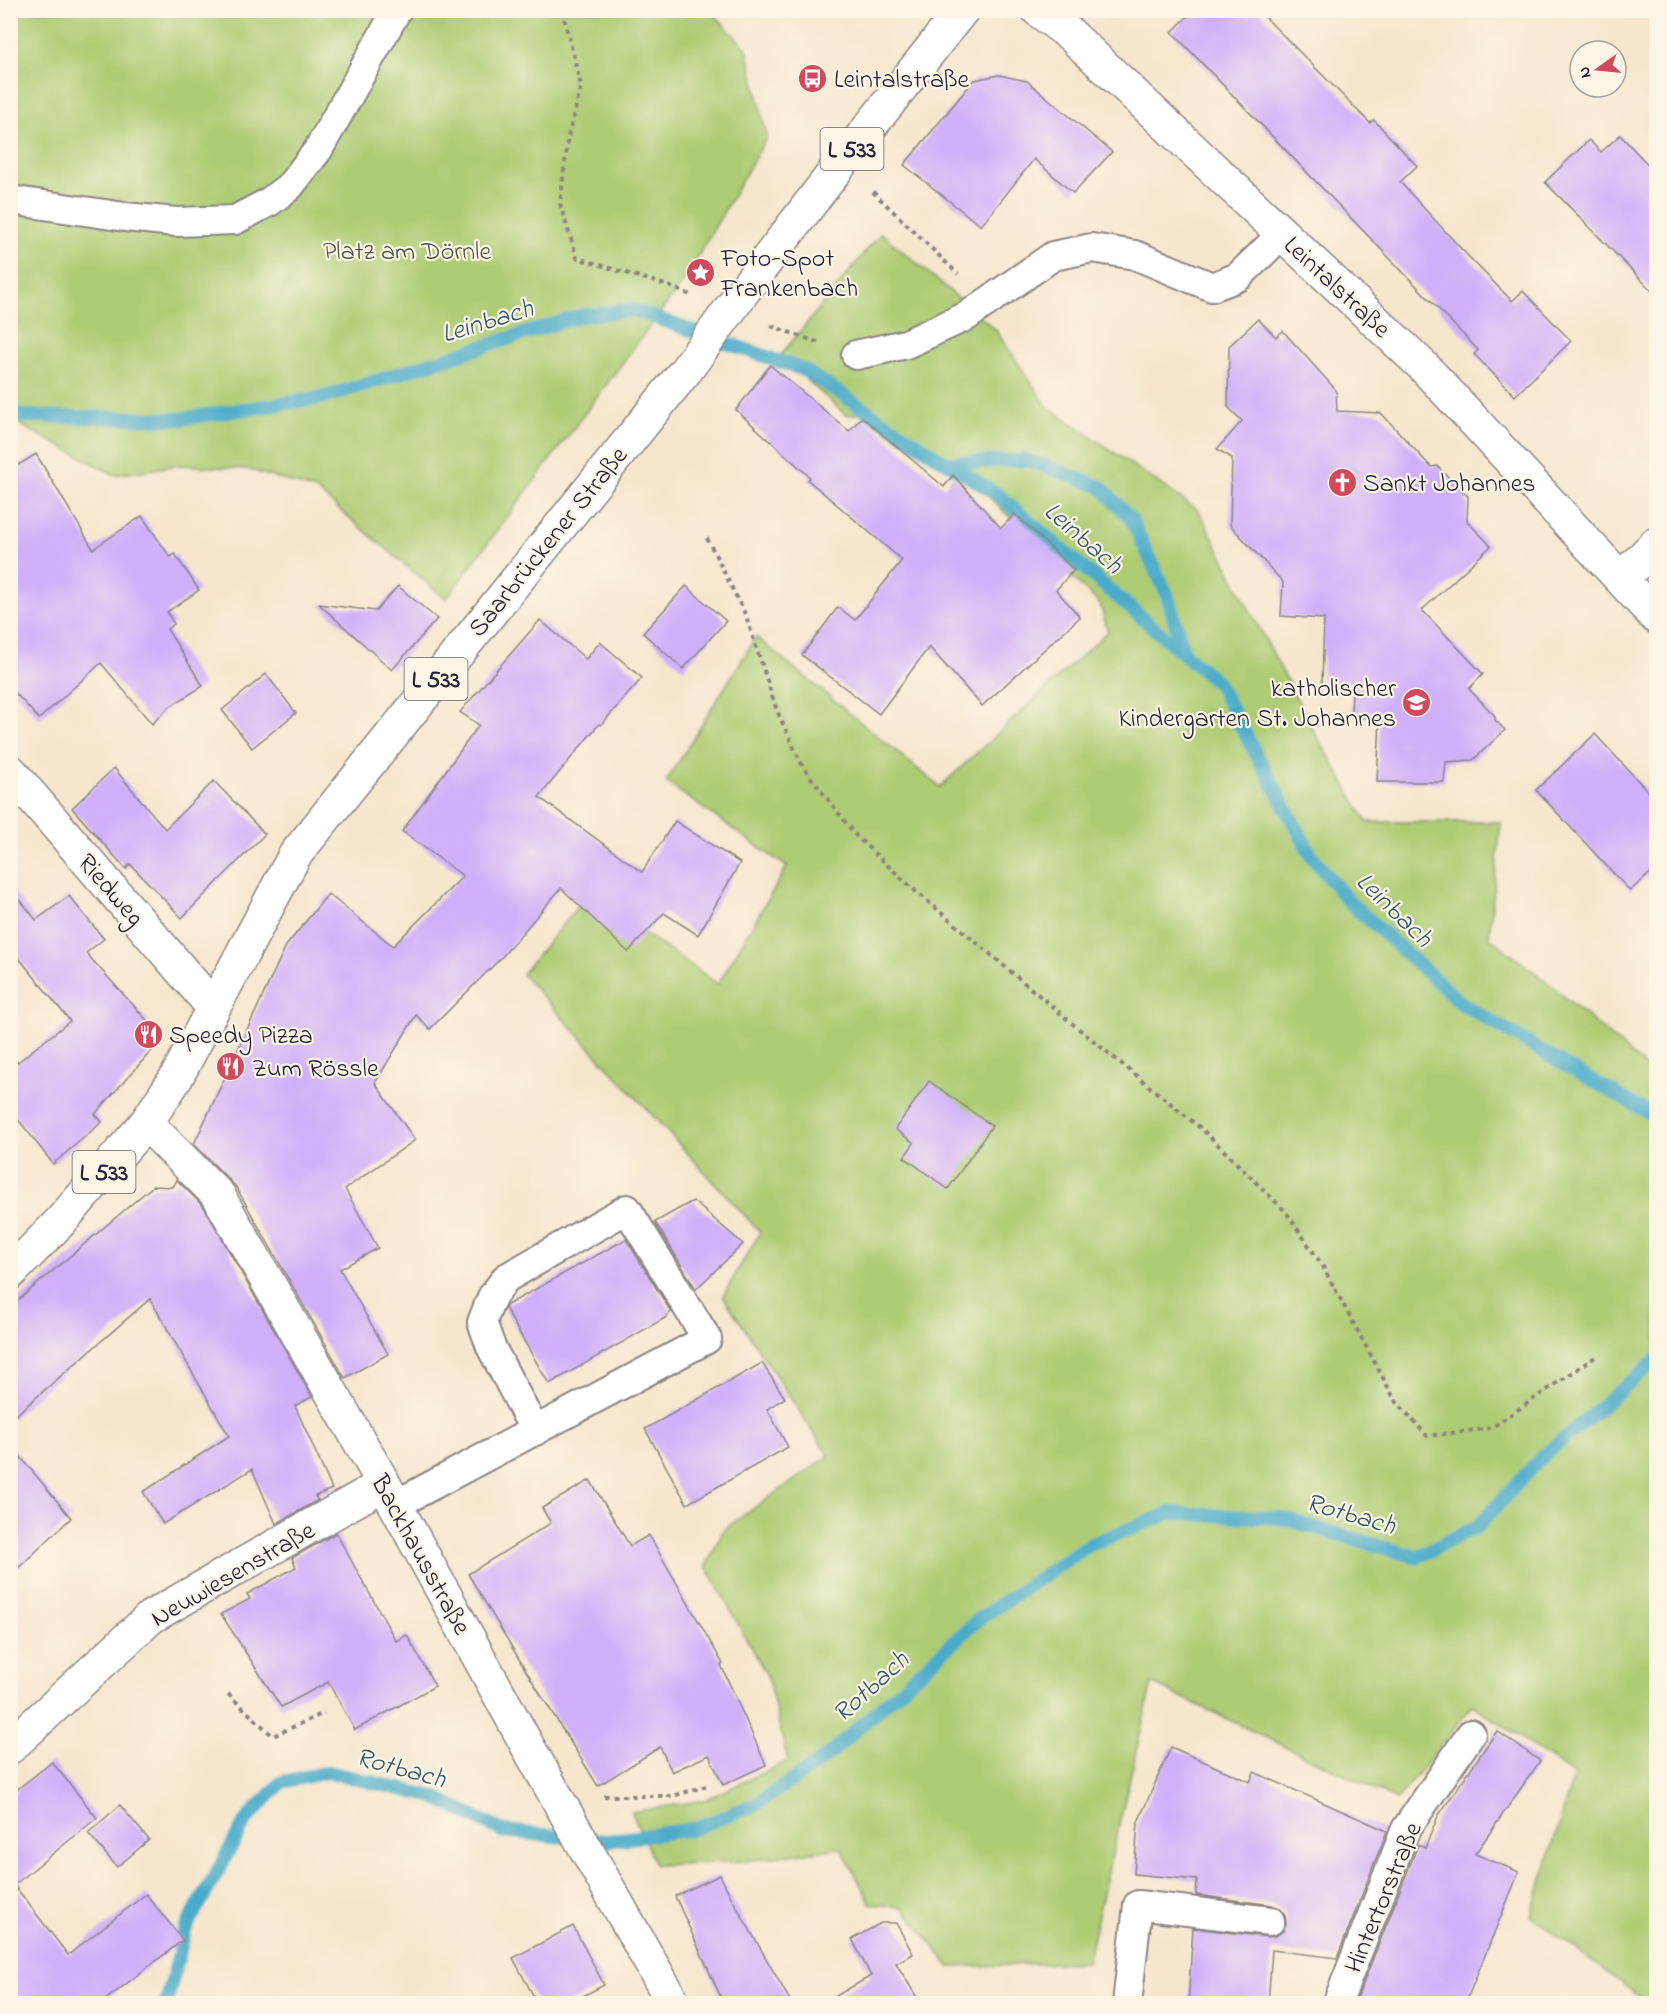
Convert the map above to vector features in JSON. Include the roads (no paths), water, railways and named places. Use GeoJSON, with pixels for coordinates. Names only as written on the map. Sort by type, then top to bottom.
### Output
{"type":"FeatureCollection","features":[{"type":"Feature","properties":{"kind":"main road","name":"Saarbrückener Straße"},"geometry":{"type":"LineString","coordinates":[[146,1123],[176,1078],[295,855],[687,369],[842,162],[962,10]]}},
{"type":"Feature","properties":{"kind":"main road","name":"Leintalstraße"},"geometry":{"type":"LineString","coordinates":[[1038,10],[1071,34],[1423,366],[1656,617]]}},
{"type":"Feature","properties":{"kind":"main road"},"geometry":{"type":"LineString","coordinates":[[1621,579],[1656,544]]}},
{"type":"Feature","properties":{"kind":"main road","name":"Riedweg"},"geometry":{"type":"LineString","coordinates":[[10,771],[213,1007]]}},
{"type":"Feature","properties":{"kind":"main road","name":"L 533"},"geometry":{"type":"LineString","coordinates":[[10,1273],[61,1221],[146,1123]]}},
{"type":"Feature","properties":{"kind":"main road","name":"Backhausstraße"},"geometry":{"type":"LineString","coordinates":[[146,1123],[219,1196],[390,1495],[526,1745],[674,2004]]}},
{"type":"Feature","properties":{"kind":"main road","name":"Neuwiesenstraße"},"geometry":{"type":"LineString","coordinates":[[10,1747],[151,1617],[390,1495]]}},
{"type":"Feature","properties":{"kind":"lane"},"geometry":{"type":"LineString","coordinates":[[10,200],[176,222],[235,220],[269,202],[290,186],[318,150],[397,10]]}},
{"type":"Feature","properties":{"kind":"lane"},"geometry":{"type":"LineString","coordinates":[[856,355],[906,344],[967,316],[1053,256],[1092,248],[1134,255],[1212,287],[1238,277],[1282,234]]}},
{"type":"Feature","properties":{"kind":"lane"},"geometry":{"type":"LineString","coordinates":[[390,1495],[535,1431],[707,1339],[627,1209],[506,1278],[492,1297],[482,1322],[491,1347],[535,1431]]}},
{"type":"Feature","properties":{"kind":"lane","name":"Hintertorstraße"},"geometry":{"type":"LineString","coordinates":[[1337,2004],[1406,1829],[1471,1734]]}},
{"type":"Feature","properties":{"kind":"lane"},"geometry":{"type":"LineString","coordinates":[[1127,2004],[1138,1905],[1270,1921]]}},
{"type":"Feature","properties":{"kind":"waterway","name":"Leinbach"},"geometry":{"type":"LineString","coordinates":[[10,410],[21,416],[181,419],[325,397],[580,316],[633,310],[804,370],[997,494],[1217,682],[1311,855],[1348,901],[1461,1003],[1656,1117]]}},
{"type":"Feature","properties":{"kind":"waterway","name":"Leinbach"},"geometry":{"type":"LineString","coordinates":[[947,463],[1028,460],[1101,487],[1131,519],[1167,594],[1184,654]]}},
{"type":"Feature","properties":{"kind":"waterway","name":"Rotbach"},"geometry":{"type":"LineString","coordinates":[[166,2004],[185,1930],[246,1820],[282,1782],[328,1772],[434,1797],[503,1831],[607,1841],[693,1829],[757,1804],[826,1757],[979,1619],[1089,1545],[1170,1513],[1281,1518],[1417,1557],[1478,1526],[1542,1457],[1656,1360]]}},
{"type":"Feature","properties":{"kind":"place","name":"Leintalstraße"},"geometry":{"type":"Point","coordinates":[813,78]}},
{"type":"Feature","properties":{"kind":"place","name":"Foto-Spot Frankenbach"},"geometry":{"type":"Point","coordinates":[700,272]}},
{"type":"Feature","properties":{"kind":"place","name":"Sankt Johannes"},"geometry":{"type":"Point","coordinates":[1342,482]}},
{"type":"Feature","properties":{"kind":"place","name":"katholischer Kindergarten St. Johannes"},"geometry":{"type":"Point","coordinates":[1417,702]}},
{"type":"Feature","properties":{"kind":"place","name":"Speedy Pizza"},"geometry":{"type":"Point","coordinates":[148,1034]}},
{"type":"Feature","properties":{"kind":"place","name":"Zum Rössle"},"geometry":{"type":"Point","coordinates":[231,1067]}},
{"type":"Feature","properties":{"kind":"park label","name":"Platz am Dörnle"},"geometry":{"type":"Point","coordinates":[407,250]}}]}
